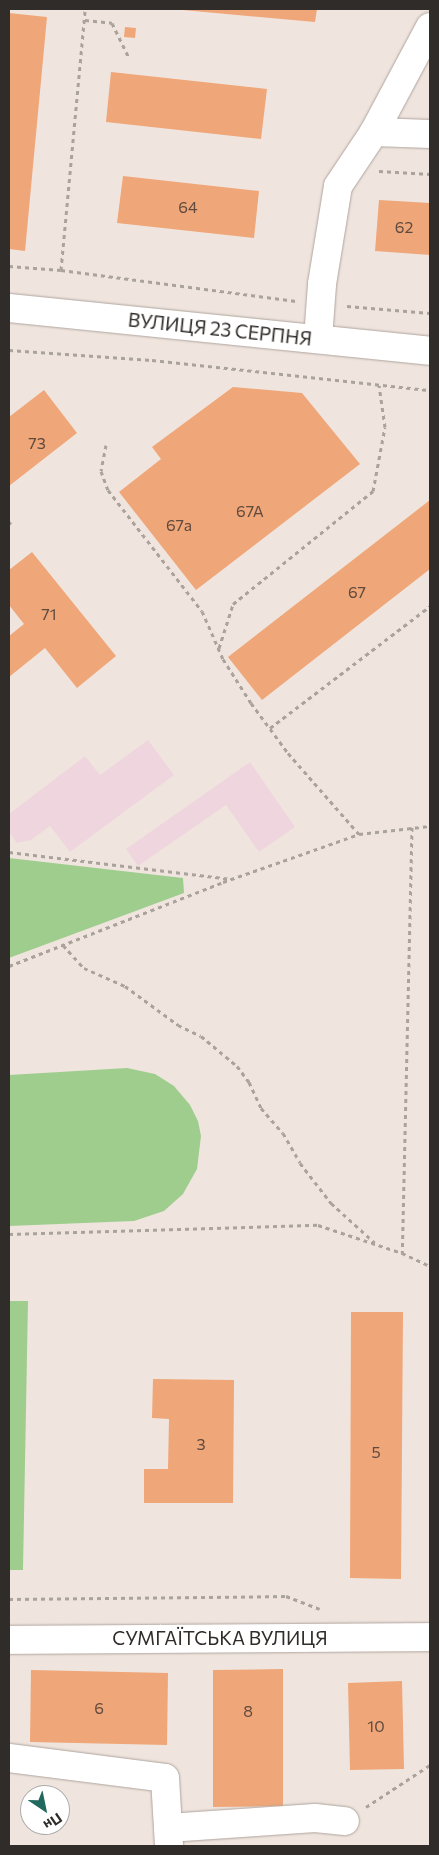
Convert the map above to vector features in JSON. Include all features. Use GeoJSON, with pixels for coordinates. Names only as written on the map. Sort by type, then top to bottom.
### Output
{"type":"FeatureCollection","features":[{"type":"Feature","properties":{"kind":"street"},"geometry":{"type":"LineString","coordinates":[[318,340],[320,304],[338,186],[374,132],[430,27]]}},
{"type":"Feature","properties":{"kind":"street"},"geometry":{"type":"LineString","coordinates":[[374,132],[430,134]]}},
{"type":"Feature","properties":{"kind":"street","name":"ВУЛИЦЯ 23 СЕРПНЯ"},"geometry":{"type":"LineString","coordinates":[[9,308],[430,352]]}},
{"type":"Feature","properties":{"kind":"street","name":"СУМГАЇТСЬКА ВУЛИЦЯ"},"geometry":{"type":"LineString","coordinates":[[9,1640],[430,1637]]}},
{"type":"Feature","properties":{"kind":"street"},"geometry":{"type":"LineString","coordinates":[[9,1758],[165,1778],[168,1837],[315,1818],[345,1820]]}},
{"type":"Feature","properties":{"kind":"path"},"geometry":{"type":"LineString","coordinates":[[61,270],[85,9]]}},
{"type":"Feature","properties":{"kind":"path"},"geometry":{"type":"LineString","coordinates":[[85,20],[112,23],[128,56]]}},
{"type":"Feature","properties":{"kind":"path"},"geometry":{"type":"LineString","coordinates":[[351,169],[430,174]]}},
{"type":"Feature","properties":{"kind":"path"},"geometry":{"type":"LineString","coordinates":[[9,266],[61,270],[320,304],[430,313]]}},
{"type":"Feature","properties":{"kind":"path"},"geometry":{"type":"LineString","coordinates":[[9,350],[152,360],[430,390]]}},
{"type":"Feature","properties":{"kind":"path"},"geometry":{"type":"LineString","coordinates":[[218,649],[233,604],[373,491],[385,427],[379,385]]}},
{"type":"Feature","properties":{"kind":"path"},"geometry":{"type":"LineString","coordinates":[[106,444],[101,471],[108,490],[202,611],[218,649],[251,704],[288,753],[359,834]]}},
{"type":"Feature","properties":{"kind":"path"},"geometry":{"type":"LineString","coordinates":[[270,728],[430,606]]}},
{"type":"Feature","properties":{"kind":"path"},"geometry":{"type":"LineString","coordinates":[[425,826],[430,822]]}},
{"type":"Feature","properties":{"kind":"path"},"geometry":{"type":"LineString","coordinates":[[9,966],[231,879],[359,834],[430,826]]}},
{"type":"Feature","properties":{"kind":"path"},"geometry":{"type":"LineString","coordinates":[[402,1253],[412,827]]}},
{"type":"Feature","properties":{"kind":"path"},"geometry":{"type":"LineString","coordinates":[[9,852],[231,879]]}},
{"type":"Feature","properties":{"kind":"path"},"geometry":{"type":"LineString","coordinates":[[63,945],[84,968],[125,986],[178,1025],[200,1036],[237,1066],[249,1082],[261,1108],[282,1133],[300,1163],[331,1203],[375,1243]]}},
{"type":"Feature","properties":{"kind":"path"},"geometry":{"type":"LineString","coordinates":[[9,1234],[318,1225],[375,1243],[430,1266]]}},
{"type":"Feature","properties":{"kind":"path"},"geometry":{"type":"LineString","coordinates":[[9,1598],[286,1596],[329,1613]]}},
{"type":"Feature","properties":{"kind":"shaded area"},"geometry":{"type":"Polygon","coordinates":[[[148,740],[174,775],[70,852],[50,826],[31,840],[17,843],[9,832],[9,814],[85,756],[100,775],[148,740]]]}},
{"type":"Feature","properties":{"kind":"shaded area"},"geometry":{"type":"Polygon","coordinates":[[[250,762],[295,827],[259,852],[226,805],[138,866],[126,849],[250,762]]]}},
{"type":"Feature","properties":{"kind":"green space"},"geometry":{"type":"Polygon","coordinates":[[[9,858],[183,878],[184,893],[9,958],[9,858]]]}},
{"type":"Feature","properties":{"kind":"green space"},"geometry":{"type":"Polygon","coordinates":[[[127,1068],[155,1074],[174,1086],[190,1105],[198,1121],[201,1136],[197,1169],[183,1194],[164,1211],[134,1221],[9,1226],[9,1075],[127,1068]]]}},
{"type":"Feature","properties":{"kind":"green space"},"geometry":{"type":"Polygon","coordinates":[[[9,1301],[28,1301],[23,1570],[9,1570],[9,1301]]]}},
{"type":"Feature","properties":{"kind":"building"},"geometry":{"type":"Polygon","coordinates":[[[172,9],[317,9],[315,22],[172,9]]]}},
{"type":"Feature","properties":{"kind":"building"},"geometry":{"type":"Polygon","coordinates":[[[9,13],[47,17],[25,251],[9,249],[9,13]]]}},
{"type":"Feature","properties":{"kind":"building"},"geometry":{"type":"Polygon","coordinates":[[[125,27],[136,28],[135,38],[124,37],[125,27]]]}},
{"type":"Feature","properties":{"kind":"building"},"geometry":{"type":"Polygon","coordinates":[[[111,72],[267,89],[261,139],[106,122],[111,72]]]}},
{"type":"Feature","properties":{"kind":"building"},"geometry":{"type":"Polygon","coordinates":[[[123,176],[259,191],[254,238],[117,223],[123,176]]]}},
{"type":"Feature","properties":{"kind":"building"},"geometry":{"type":"Polygon","coordinates":[[[379,200],[430,203],[430,255],[375,251],[379,200]]]}},
{"type":"Feature","properties":{"kind":"building"},"geometry":{"type":"Polygon","coordinates":[[[233,387],[302,393],[360,464],[196,590],[119,492],[161,459],[152,447],[233,387]]]}},
{"type":"Feature","properties":{"kind":"building"},"geometry":{"type":"Polygon","coordinates":[[[44,390],[77,433],[9,486],[9,417],[44,390]]]}},
{"type":"Feature","properties":{"kind":"building"},"geometry":{"type":"Polygon","coordinates":[[[430,500],[430,569],[262,700],[228,657],[430,500]]]}},
{"type":"Feature","properties":{"kind":"building"},"geometry":{"type":"Polygon","coordinates":[[[32,552],[116,656],[77,688],[45,648],[9,677],[9,636],[24,624],[9,605],[9,570],[32,552]]]}},
{"type":"Feature","properties":{"kind":"building"},"geometry":{"type":"Polygon","coordinates":[[[351,1312],[403,1312],[401,1579],[350,1578],[351,1312]]]}},
{"type":"Feature","properties":{"kind":"building"},"geometry":{"type":"Polygon","coordinates":[[[153,1379],[234,1380],[233,1503],[144,1503],[144,1469],[168,1469],[169,1419],[152,1418],[153,1379]]]}},
{"type":"Feature","properties":{"kind":"building"},"geometry":{"type":"Polygon","coordinates":[[[283,1669],[283,1806],[213,1807],[213,1670],[283,1669]]]}},
{"type":"Feature","properties":{"kind":"building"},"geometry":{"type":"Polygon","coordinates":[[[31,1670],[168,1673],[167,1745],[30,1742],[31,1670]]]}},
{"type":"Feature","properties":{"kind":"building"},"geometry":{"type":"Polygon","coordinates":[[[402,1681],[404,1769],[350,1770],[348,1683],[402,1681]]]}}]}
